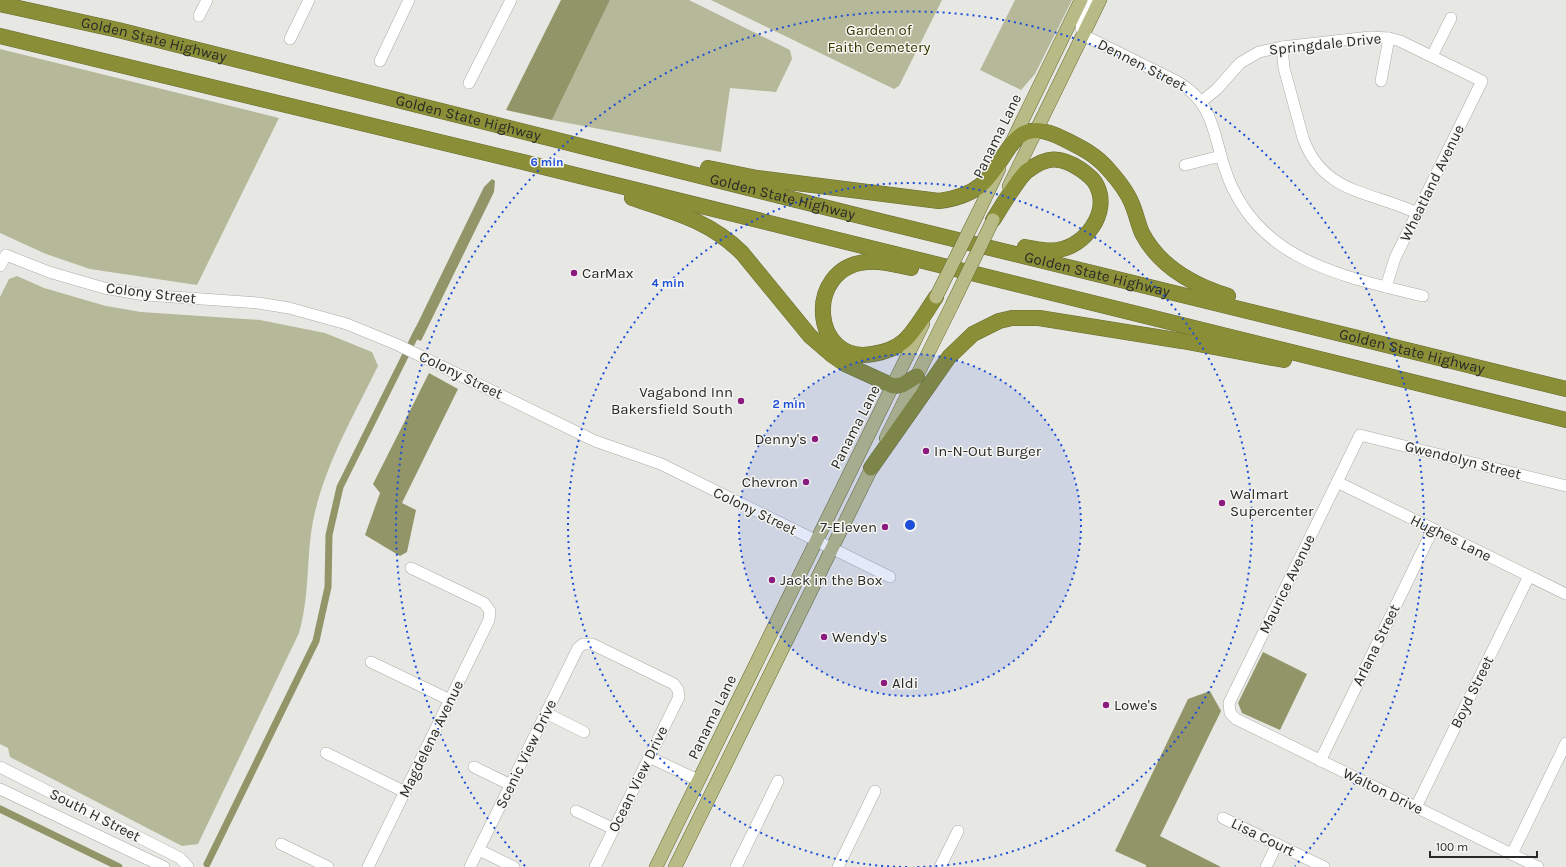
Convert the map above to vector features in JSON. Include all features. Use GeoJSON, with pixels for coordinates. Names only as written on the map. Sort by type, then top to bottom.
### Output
{"type":"FeatureCollection","features":[{"type":"Feature","properties":{"kind":"highway","name":"Golden State Highway"},"geometry":{"type":"LineString","coordinates":[[0,4],[118,30],[884,222],[1566,389]]}},
{"type":"Feature","properties":{"kind":"highway","name":"Golden State Highway"},"geometry":{"type":"LineString","coordinates":[[0,36],[523,162],[1566,420]]}},
{"type":"Feature","properties":{"kind":"highway"},"geometry":{"type":"LineString","coordinates":[[532,134],[757,178],[939,201],[961,197],[980,185],[988,177],[1012,142],[1024,133],[1036,129],[1053,132],[1091,153],[1104,165],[1116,179],[1132,203],[1142,232],[1151,246],[1161,258],[1182,276],[1210,290],[1370,340]]}},
{"type":"Feature","properties":{"kind":"highway"},"geometry":{"type":"LineString","coordinates":[[884,222],[1040,250],[1058,250],[1067,248],[1082,239],[1094,225],[1099,207],[1097,186],[1085,173],[1071,163],[1060,159],[1045,160],[1026,172],[993,220]]}},
{"type":"Feature","properties":{"kind":"highway"},"geometry":{"type":"LineString","coordinates":[[523,162],[692,218],[707,225],[731,242],[742,253],[810,336],[821,347],[845,364],[893,386],[902,386],[917,376]]}},
{"type":"Feature","properties":{"kind":"highway"},"geometry":{"type":"LineString","coordinates":[[936,297],[905,340],[895,348],[884,352],[866,355],[850,352],[837,345],[830,337],[823,320],[823,302],[827,290],[834,278],[848,267],[866,262],[881,263],[1051,293]]}},
{"type":"Feature","properties":{"kind":"highway"},"geometry":{"type":"LineString","coordinates":[[871,468],[949,357],[961,344],[986,326],[1012,318],[1039,318],[1182,340],[1315,366],[1339,364]]}},
{"type":"Feature","properties":{"kind":"main road","name":"Panama Lane"},"geometry":{"type":"LineString","coordinates":[[656,867],[978,213],[1081,0]]}},
{"type":"Feature","properties":{"kind":"main road"},"geometry":{"type":"LineString","coordinates":[[675,867],[952,305],[1036,129],[1100,0]]}},
{"type":"Feature","properties":{"kind":"main road"},"geometry":{"type":"LineString","coordinates":[[772,671],[766,664],[766,661],[783,626],[785,604]]}},
{"type":"Feature","properties":{"kind":"main road"},"geometry":{"type":"LineString","coordinates":[[698,780],[703,786],[698,802],[700,815]]}},
{"type":"Feature","properties":{"kind":"main road"},"geometry":{"type":"LineString","coordinates":[[674,830],[675,842],[670,858],[675,867]]}},
{"type":"Feature","properties":{"kind":"street"},"geometry":{"type":"LineString","coordinates":[[199,16],[207,0]]}},
{"type":"Feature","properties":{"kind":"street"},"geometry":{"type":"LineString","coordinates":[[290,39],[309,0]]}},
{"type":"Feature","properties":{"kind":"street"},"geometry":{"type":"LineString","coordinates":[[380,60],[409,0]]}},
{"type":"Feature","properties":{"kind":"street"},"geometry":{"type":"LineString","coordinates":[[470,83],[511,0]]}},
{"type":"Feature","properties":{"kind":"street","name":"Dennen Street"},"geometry":{"type":"LineString","coordinates":[[1089,0],[1081,17],[1080,25],[1083,35],[1178,82],[1187,87],[1202,101],[1211,118],[1221,156],[1232,186],[1258,225],[1283,248],[1319,267],[1386,287],[1424,296]]}},
{"type":"Feature","properties":{"kind":"street"},"geometry":{"type":"LineString","coordinates":[[1432,56],[1451,18]]}},
{"type":"Feature","properties":{"kind":"street","name":"Springdale Drive"},"geometry":{"type":"LineString","coordinates":[[1202,101],[1217,89],[1236,67],[1249,57],[1269,49],[1370,37],[1388,38],[1400,41],[1482,81]]}},
{"type":"Feature","properties":{"kind":"street"},"geometry":{"type":"LineString","coordinates":[[1381,81],[1388,38]]}},
{"type":"Feature","properties":{"kind":"street"},"geometry":{"type":"LineString","coordinates":[[1282,47],[1284,68],[1303,138],[1310,154],[1320,168],[1337,182],[1348,188],[1397,204],[1417,213]]}},
{"type":"Feature","properties":{"kind":"street","name":"Wheatland Avenue"},"geometry":{"type":"LineString","coordinates":[[1386,287],[1392,265],[1482,81]]}},
{"type":"Feature","properties":{"kind":"street"},"geometry":{"type":"LineString","coordinates":[[1185,165],[1221,156]]}},
{"type":"Feature","properties":{"kind":"street","name":"Colony Street"},"geometry":{"type":"LineString","coordinates":[[0,266],[6,255],[48,272],[104,288],[145,295],[258,303],[289,308],[347,324],[398,345],[595,441],[661,464],[890,577]]}},
{"type":"Feature","properties":{"kind":"street","name":"Maurice Avenue"},"geometry":{"type":"LineString","coordinates":[[1230,713],[1229,703],[1360,435]]}},
{"type":"Feature","properties":{"kind":"street","name":"Gwendolyn Street"},"geometry":{"type":"LineString","coordinates":[[1360,435],[1566,486]]}},
{"type":"Feature","properties":{"kind":"street","name":"Hughes Lane"},"geometry":{"type":"LineString","coordinates":[[1337,482],[1566,594]]}},
{"type":"Feature","properties":{"kind":"street","name":"Arlana Street"},"geometry":{"type":"LineString","coordinates":[[1320,760],[1433,529]]}},
{"type":"Feature","properties":{"kind":"street","name":"Magdelena Avenue"},"geometry":{"type":"LineString","coordinates":[[368,867],[489,620],[490,611],[484,603],[411,568]]}},
{"type":"Feature","properties":{"kind":"street","name":"Boyd Street"},"geometry":{"type":"LineString","coordinates":[[1416,807],[1529,576]]}},
{"type":"Feature","properties":{"kind":"street","name":"Scenic View Drive"},"geometry":{"type":"LineString","coordinates":[[470,867],[578,648],[584,644],[592,644],[674,684],[678,690]]}},
{"type":"Feature","properties":{"kind":"street"},"geometry":{"type":"LineString","coordinates":[[371,662],[450,700]]}},
{"type":"Feature","properties":{"kind":"street","name":"Ocean View Drive"},"geometry":{"type":"LineString","coordinates":[[595,867],[678,697],[678,690]]}},
{"type":"Feature","properties":{"kind":"street"},"geometry":{"type":"LineString","coordinates":[[546,713],[584,732]]}},
{"type":"Feature","properties":{"kind":"street","name":"Walton Drive"},"geometry":{"type":"LineString","coordinates":[[1230,713],[1236,719],[1538,867]]}},
{"type":"Feature","properties":{"kind":"street"},"geometry":{"type":"LineString","coordinates":[[1512,854],[1566,743]]}},
{"type":"Feature","properties":{"kind":"street"},"geometry":{"type":"LineString","coordinates":[[326,753],[405,792]]}},
{"type":"Feature","properties":{"kind":"street"},"geometry":{"type":"LineString","coordinates":[[649,757],[698,780]]}},
{"type":"Feature","properties":{"kind":"street","name":"South H Street"},"geometry":{"type":"LineString","coordinates":[[0,767],[180,858],[188,867]]}},
{"type":"Feature","properties":{"kind":"street"},"geometry":{"type":"LineString","coordinates":[[474,767],[511,785]]}},
{"type":"Feature","properties":{"kind":"street"},"geometry":{"type":"LineString","coordinates":[[736,867],[778,781]]}},
{"type":"Feature","properties":{"kind":"street","name":"South H Street"},"geometry":{"type":"LineString","coordinates":[[0,789],[164,867]]}},
{"type":"Feature","properties":{"kind":"street"},"geometry":{"type":"LineString","coordinates":[[838,867],[875,791]]}},
{"type":"Feature","properties":{"kind":"street"},"geometry":{"type":"LineString","coordinates":[[576,811],[614,829]]}},
{"type":"Feature","properties":{"kind":"street","name":"Lisa Court"},"geometry":{"type":"LineString","coordinates":[[1223,818],[1324,867]]}},
{"type":"Feature","properties":{"kind":"street"},"geometry":{"type":"LineString","coordinates":[[940,867],[958,831]]}},
{"type":"Feature","properties":{"kind":"street"},"geometry":{"type":"LineString","coordinates":[[281,844],[328,867]]}},
{"type":"Feature","properties":{"kind":"street"},"geometry":{"type":"LineString","coordinates":[[1266,867],[1277,844]]}},
{"type":"Feature","properties":{"kind":"street"},"geometry":{"type":"LineString","coordinates":[[479,850],[514,867]]}},
{"type":"Feature","properties":{"kind":"green space"},"geometry":{"type":"Polygon","coordinates":[[[610,0],[689,0],[790,50],[792,59],[776,92],[730,88],[721,152],[552,120],[610,0]]]}},
{"type":"Feature","properties":{"kind":"green space","name":"Garden of Faith Cemetery"},"geometry":{"type":"Polygon","coordinates":[[[711,0],[942,0],[899,86],[894,89],[711,0]]]}},
{"type":"Feature","properties":{"kind":"green space"},"geometry":{"type":"Polygon","coordinates":[[[1015,0],[1072,0],[1035,74],[1021,90],[980,70],[1015,0]]]}},
{"type":"Feature","properties":{"kind":"green space"},"geometry":{"type":"Polygon","coordinates":[[[0,49],[279,118],[197,285],[90,269],[46,254],[0,233],[0,49]]]}},
{"type":"Feature","properties":{"kind":"green space"},"geometry":{"type":"Polygon","coordinates":[[[17,276],[44,288],[106,306],[141,312],[260,320],[325,333],[372,352],[378,366],[341,441],[324,480],[313,521],[309,549],[305,605],[299,633],[198,844],[182,846],[10,757],[8,748],[0,744],[0,297],[9,279],[17,276]]]}},
{"type":"Feature","properties":{"kind":"shaded area"},"geometry":{"type":"Polygon","coordinates":[[[561,0],[610,0],[552,120],[506,110],[561,0]]]}},
{"type":"Feature","properties":{"kind":"shaded area"},"geometry":{"type":"Polygon","coordinates":[[[492,179],[495,181],[494,192],[421,341],[411,337],[484,187],[492,179]]]}},
{"type":"Feature","properties":{"kind":"shaded area"},"geometry":{"type":"Polygon","coordinates":[[[429,373],[458,389],[402,503],[416,510],[407,552],[400,556],[365,535],[380,493],[373,484],[429,373]]]}},
{"type":"Feature","properties":{"kind":"shaded area"},"geometry":{"type":"Polygon","coordinates":[[[1263,652],[1307,674],[1280,730],[1242,713],[1238,703],[1263,652]]]}},
{"type":"Feature","properties":{"kind":"shaded area"},"geometry":{"type":"Polygon","coordinates":[[[1210,691],[1221,711],[1160,836],[1221,867],[1146,867],[1146,865],[1115,851],[1188,699],[1210,691]]]}},
{"type":"Feature","properties":{"kind":"waterway"},"geometry":{"type":"LineString","coordinates":[[207,864],[316,641],[328,587],[329,535],[340,487],[418,330]]}},
{"type":"Feature","properties":{"kind":"waterway"},"geometry":{"type":"LineString","coordinates":[[0,809],[119,867]]}},
{"type":"Feature","properties":{"kind":"place","name":"CarMax"},"geometry":{"type":"Point","coordinates":[574,273]}},
{"type":"Feature","properties":{"kind":"place","name":"Vagabond Inn Bakersfield South"},"geometry":{"type":"Point","coordinates":[741,401]}},
{"type":"Feature","properties":{"kind":"place","name":"Denny's"},"geometry":{"type":"Point","coordinates":[815,439]}},
{"type":"Feature","properties":{"kind":"place","name":"In-N-Out Burger"},"geometry":{"type":"Point","coordinates":[926,451]}},
{"type":"Feature","properties":{"kind":"place","name":"Chevron"},"geometry":{"type":"Point","coordinates":[806,482]}},
{"type":"Feature","properties":{"kind":"place","name":"Walmart Supercenter"},"geometry":{"type":"Point","coordinates":[1222,503]}},
{"type":"Feature","properties":{"kind":"place","name":"7-Eleven"},"geometry":{"type":"Point","coordinates":[885,527]}},
{"type":"Feature","properties":{"kind":"place","name":"Jack in the Box"},"geometry":{"type":"Point","coordinates":[772,580]}},
{"type":"Feature","properties":{"kind":"place","name":"Wendy's"},"geometry":{"type":"Point","coordinates":[824,637]}},
{"type":"Feature","properties":{"kind":"place","name":"Aldi"},"geometry":{"type":"Point","coordinates":[884,683]}},
{"type":"Feature","properties":{"kind":"place","name":"Lowe's"},"geometry":{"type":"Point","coordinates":[1106,705]}}]}
